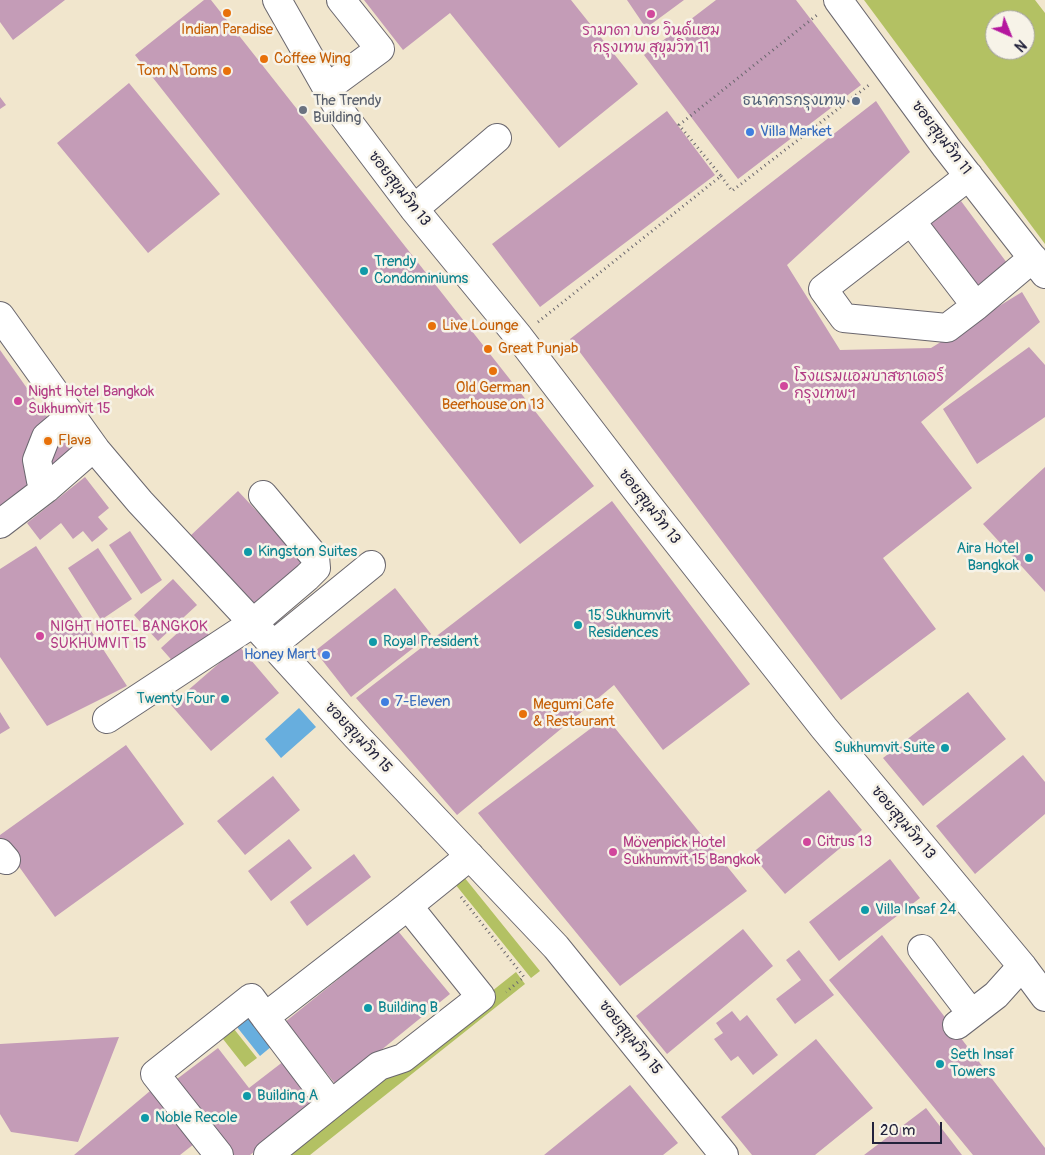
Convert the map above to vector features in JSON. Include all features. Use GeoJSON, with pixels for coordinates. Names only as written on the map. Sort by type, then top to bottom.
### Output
{"type":"FeatureCollection","features":[{"type":"Feature","properties":{"kind":"street","name":"ซอยสุขุมวิท 13"},"geometry":{"type":"LineString","coordinates":[[277,0],[340,111],[414,209],[519,337],[636,491],[824,728],[1022,966],[1045,997]]}},
{"type":"Feature","properties":{"kind":"street"},"geometry":{"type":"LineString","coordinates":[[327,88],[380,49],[341,0]]}},
{"type":"Feature","properties":{"kind":"street","name":"ซอยสุขุมวิท 11"},"geometry":{"type":"LineString","coordinates":[[831,5],[1039,266]]}},
{"type":"Feature","properties":{"kind":"street"},"geometry":{"type":"LineString","coordinates":[[414,209],[497,138]]}},
{"type":"Feature","properties":{"kind":"street"},"geometry":{"type":"LineString","coordinates":[[969,176],[823,289],[844,318],[947,328],[976,306],[1039,266]]}},
{"type":"Feature","properties":{"kind":"street"},"geometry":{"type":"LineString","coordinates":[[911,221],[976,306]]}},
{"type":"Feature","properties":{"kind":"street","name":"ซอยสุขุมวิท 15"},"geometry":{"type":"LineString","coordinates":[[0,316],[94,447],[140,502],[356,736],[556,947],[724,1155]]}},
{"type":"Feature","properties":{"kind":"street"},"geometry":{"type":"LineString","coordinates":[[46,488],[41,481],[37,460],[46,437],[71,416]]}},
{"type":"Feature","properties":{"kind":"street"},"geometry":{"type":"LineString","coordinates":[[0,524],[94,447]]}},
{"type":"Feature","properties":{"kind":"street"},"geometry":{"type":"LineString","coordinates":[[107,719],[253,623],[316,568],[315,557],[263,496]]}},
{"type":"Feature","properties":{"kind":"street"},"geometry":{"type":"LineString","coordinates":[[273,645],[371,565]]}},
{"type":"Feature","properties":{"kind":"street"},"geometry":{"type":"LineString","coordinates":[[265,1017],[470,856]]}},
{"type":"Feature","properties":{"kind":"street"},"geometry":{"type":"LineString","coordinates":[[268,1155],[379,1066],[403,1058],[481,997],[408,906]]}},
{"type":"Feature","properties":{"kind":"street"},"geometry":{"type":"LineString","coordinates":[[922,949],[964,1019],[996,995],[1022,966]]}},
{"type":"Feature","properties":{"kind":"street"},"geometry":{"type":"LineString","coordinates":[[219,1155],[155,1074],[251,998],[331,1104]]}},
{"type":"Feature","properties":{"kind":"path"},"geometry":{"type":"LineString","coordinates":[[831,5],[679,125],[732,191],[876,79]]}},
{"type":"Feature","properties":{"kind":"path"},"geometry":{"type":"LineString","coordinates":[[519,337],[721,176]]}},
{"type":"Feature","properties":{"kind":"green space"},"geometry":{"type":"Polygon","coordinates":[[[864,0],[1035,0],[1045,13],[1045,244],[864,0]]]}},
{"type":"Feature","properties":{"kind":"green space"},"geometry":{"type":"Polygon","coordinates":[[[464,877],[540,971],[531,978],[455,884],[464,877]]]}},
{"type":"Feature","properties":{"kind":"green space"},"geometry":{"type":"Polygon","coordinates":[[[516,972],[525,984],[310,1155],[286,1155],[516,972]]]}},
{"type":"Feature","properties":{"kind":"green space"},"geometry":{"type":"Polygon","coordinates":[[[234,1029],[257,1058],[245,1067],[223,1039],[234,1029]]]}},
{"type":"Feature","properties":{"kind":"water"},"geometry":{"type":"Polygon","coordinates":[[[299,708],[316,727],[281,758],[265,739],[299,708]]]}},
{"type":"Feature","properties":{"kind":"water"},"geometry":{"type":"Polygon","coordinates":[[[249,1018],[272,1046],[260,1056],[237,1027],[249,1018]]]}},
{"type":"Feature","properties":{"kind":"building"},"geometry":{"type":"Polygon","coordinates":[[[0,0],[65,0],[13,40],[0,22],[0,0]]]}},
{"type":"Feature","properties":{"kind":"building","name":"Trendy Condominiums"},"geometry":{"type":"Polygon","coordinates":[[[204,0],[211,0],[594,486],[520,544],[135,55],[204,0]]]}},
{"type":"Feature","properties":{"kind":"building"},"geometry":{"type":"Polygon","coordinates":[[[364,0],[571,0],[638,84],[559,148],[450,13],[403,50],[364,0]]]}},
{"type":"Feature","properties":{"kind":"building","name":"รามาดา บาย วินด์แฮม กรุงเทพ สุขุมวิท 11"},"geometry":{"type":"Polygon","coordinates":[[[627,0],[684,0],[646,28],[627,0]]]}},
{"type":"Feature","properties":{"kind":"building","name":"Villa Market"},"geometry":{"type":"Polygon","coordinates":[[[716,0],[796,0],[861,85],[738,179],[644,55],[716,0]]]}},
{"type":"Feature","properties":{"kind":"building"},"geometry":{"type":"Polygon","coordinates":[[[129,83],[220,194],[148,253],[57,143],[129,83]]]}},
{"type":"Feature","properties":{"kind":"building"},"geometry":{"type":"Polygon","coordinates":[[[0,97],[6,105],[0,109],[0,97]]]}},
{"type":"Feature","properties":{"kind":"building","name":"โรงแรมแอมบาสซาเดอร์ กรุงเทพฯ"},"geometry":{"type":"Polygon","coordinates":[[[876,101],[910,152],[787,265],[840,350],[931,348],[1022,292],[1040,322],[921,422],[972,488],[883,558],[936,629],[841,700],[570,339],[876,101]]]}},
{"type":"Feature","properties":{"kind":"building"},"geometry":{"type":"Polygon","coordinates":[[[667,111],[715,175],[540,307],[492,244],[667,111]]]}},
{"type":"Feature","properties":{"kind":"building"},"geometry":{"type":"Polygon","coordinates":[[[961,201],[1007,263],[970,291],[924,229],[961,201]]]}},
{"type":"Feature","properties":{"kind":"building"},"geometry":{"type":"Polygon","coordinates":[[[1029,347],[1045,365],[1045,417],[977,464],[943,409],[1029,347]]]}},
{"type":"Feature","properties":{"kind":"building","name":"Night Hotel Bangkok Sukhumvit 15"},"geometry":{"type":"Polygon","coordinates":[[[0,350],[72,452],[0,508],[0,350]]]}},
{"type":"Feature","properties":{"kind":"building","name":"Aira Hotel Bangkok"},"geometry":{"type":"Polygon","coordinates":[[[1045,467],[1045,592],[983,524],[1045,467]]]}},
{"type":"Feature","properties":{"kind":"building"},"geometry":{"type":"Polygon","coordinates":[[[85,477],[109,508],[98,517],[108,529],[92,542],[83,531],[73,539],[61,523],[40,540],[27,523],[85,477]]]}},
{"type":"Feature","properties":{"kind":"building","name":"Kingston Suites"},"geometry":{"type":"Polygon","coordinates":[[[238,491],[308,566],[258,612],[189,537],[238,491]]]}},
{"type":"Feature","properties":{"kind":"building","name":"15 Sukhumvit Residences"},"geometry":{"type":"Polygon","coordinates":[[[612,501],[750,684],[663,750],[614,685],[457,815],[356,698],[612,501]]]}},
{"type":"Feature","properties":{"kind":"building"},"geometry":{"type":"Polygon","coordinates":[[[130,531],[162,580],[141,594],[109,545],[130,531]]]}},
{"type":"Feature","properties":{"kind":"building"},"geometry":{"type":"Polygon","coordinates":[[[36,546],[127,686],[47,726],[0,657],[0,569],[36,546]]]}},
{"type":"Feature","properties":{"kind":"building"},"geometry":{"type":"Polygon","coordinates":[[[98,548],[132,599],[101,620],[68,568],[98,548]]]}},
{"type":"Feature","properties":{"kind":"building"},"geometry":{"type":"Polygon","coordinates":[[[173,579],[197,605],[158,641],[134,615],[173,579]]]}},
{"type":"Feature","properties":{"kind":"building","name":"Royal President"},"geometry":{"type":"Polygon","coordinates":[[[395,588],[431,634],[351,697],[315,651],[395,588]]]}},
{"type":"Feature","properties":{"kind":"building"},"geometry":{"type":"Polygon","coordinates":[[[194,618],[209,635],[176,665],[161,648],[194,618]]]}},
{"type":"Feature","properties":{"kind":"building","name":"Twenty Four"},"geometry":{"type":"Polygon","coordinates":[[[239,646],[279,693],[211,751],[171,705],[239,646]]]}},
{"type":"Feature","properties":{"kind":"building","name":"Sukhumvit Suite"},"geometry":{"type":"Polygon","coordinates":[[[968,692],[1006,739],[923,806],[883,758],[968,692]]]}},
{"type":"Feature","properties":{"kind":"building"},"geometry":{"type":"Polygon","coordinates":[[[0,712],[10,728],[0,734],[0,712]]]}},
{"type":"Feature","properties":{"kind":"building","name":"Mövenpick Hotel Sukhumvit 15 Bangkok"},"geometry":{"type":"Polygon","coordinates":[[[606,717],[747,891],[620,986],[478,813],[606,717]]]}},
{"type":"Feature","properties":{"kind":"building"},"geometry":{"type":"Polygon","coordinates":[[[126,745],[184,824],[55,917],[0,840],[0,835],[126,745]]]}},
{"type":"Feature","properties":{"kind":"building"},"geometry":{"type":"Polygon","coordinates":[[[1023,755],[1045,782],[1045,814],[975,874],[936,826],[1023,755]]]}},
{"type":"Feature","properties":{"kind":"building"},"geometry":{"type":"Polygon","coordinates":[[[273,776],[300,810],[245,855],[217,821],[273,776]]]}},
{"type":"Feature","properties":{"kind":"building","name":"Citrus 13"},"geometry":{"type":"Polygon","coordinates":[[[829,790],[862,830],[785,894],[751,854],[829,790]]]}},
{"type":"Feature","properties":{"kind":"building"},"geometry":{"type":"Polygon","coordinates":[[[289,839],[312,868],[271,901],[248,871],[289,839]]]}},
{"type":"Feature","properties":{"kind":"building"},"geometry":{"type":"Polygon","coordinates":[[[354,854],[371,877],[307,926],[290,902],[354,854]]]}},
{"type":"Feature","properties":{"kind":"building","name":"Villa Insaf 24"},"geometry":{"type":"Polygon","coordinates":[[[890,859],[920,898],[839,961],[809,922],[890,859]]]}},
{"type":"Feature","properties":{"kind":"building"},"geometry":{"type":"Polygon","coordinates":[[[743,929],[773,966],[667,1054],[636,1016],[743,929]]]}},
{"type":"Feature","properties":{"kind":"building","name":"Building B"},"geometry":{"type":"Polygon","coordinates":[[[398,931],[450,994],[337,1086],[285,1022],[398,931]]]}},
{"type":"Feature","properties":{"kind":"building","name":"Seth Insaf Towers"},"geometry":{"type":"Polygon","coordinates":[[[882,935],[1045,1148],[1045,1155],[973,1155],[829,980],[882,935]]]}},
{"type":"Feature","properties":{"kind":"building"},"geometry":{"type":"Polygon","coordinates":[[[799,950],[834,995],[795,1024],[776,999],[801,980],[786,960],[799,950]]]}},
{"type":"Feature","properties":{"kind":"building"},"geometry":{"type":"Polygon","coordinates":[[[732,1011],[740,1021],[747,1015],[778,1055],[753,1075],[738,1056],[731,1061],[714,1039],[723,1033],[716,1023],[732,1011]]]}},
{"type":"Feature","properties":{"kind":"building"},"geometry":{"type":"Polygon","coordinates":[[[119,1037],[78,1142],[11,1132],[0,1114],[0,1044],[119,1037]]]}},
{"type":"Feature","properties":{"kind":"building"},"geometry":{"type":"Polygon","coordinates":[[[816,1039],[873,1108],[815,1155],[752,1155],[721,1117],[816,1039]]]}},
{"type":"Feature","properties":{"kind":"building","name":"Building A"},"geometry":{"type":"Polygon","coordinates":[[[218,1048],[249,1088],[284,1061],[317,1103],[250,1155],[230,1155],[173,1082],[218,1048]]]}},
{"type":"Feature","properties":{"kind":"building"},"geometry":{"type":"Polygon","coordinates":[[[630,1085],[678,1143],[663,1155],[544,1155],[630,1085]]]}},
{"type":"Feature","properties":{"kind":"building","name":"Noble Recole"},"geometry":{"type":"Polygon","coordinates":[[[150,1091],[194,1144],[180,1155],[74,1155],[150,1091]]]}},
{"type":"Feature","properties":{"kind":"building"},"geometry":{"type":"Polygon","coordinates":[[[926,1108],[962,1155],[864,1155],[926,1108]]]}},
{"type":"Feature","properties":{"kind":"place","name":"Indian Paradise"},"geometry":{"type":"Point","coordinates":[227,13]}},
{"type":"Feature","properties":{"kind":"place","name":"รามาดา บาย วินด์แฮม กรุงเทพ สุขุมวิท 11"},"geometry":{"type":"Point","coordinates":[651,14]}},
{"type":"Feature","properties":{"kind":"place","name":"Coffee Wing"},"geometry":{"type":"Point","coordinates":[264,59]}},
{"type":"Feature","properties":{"kind":"place","name":"Tom N Toms"},"geometry":{"type":"Point","coordinates":[227,71]}},
{"type":"Feature","properties":{"kind":"place","name":"ธนาคารกรุงเทพ"},"geometry":{"type":"Point","coordinates":[856,101]}},
{"type":"Feature","properties":{"kind":"place","name":"The Trendy Building"},"geometry":{"type":"Point","coordinates":[303,110]}},
{"type":"Feature","properties":{"kind":"place","name":"Villa Market"},"geometry":{"type":"Point","coordinates":[750,132]}},
{"type":"Feature","properties":{"kind":"place","name":"Trendy Condominiums"},"geometry":{"type":"Point","coordinates":[364,271]}},
{"type":"Feature","properties":{"kind":"place","name":"Live Lounge"},"geometry":{"type":"Point","coordinates":[432,326]}},
{"type":"Feature","properties":{"kind":"place","name":"Great Punjab"},"geometry":{"type":"Point","coordinates":[488,349]}},
{"type":"Feature","properties":{"kind":"place","name":"Old German Beerhouse on 13"},"geometry":{"type":"Point","coordinates":[493,371]}},
{"type":"Feature","properties":{"kind":"place","name":"โรงแรมแอมบาสซาเดอร์ กรุงเทพฯ"},"geometry":{"type":"Point","coordinates":[784,386]}},
{"type":"Feature","properties":{"kind":"place","name":"Night Hotel Bangkok Sukhumvit 15"},"geometry":{"type":"Point","coordinates":[18,401]}},
{"type":"Feature","properties":{"kind":"place","name":"Flava"},"geometry":{"type":"Point","coordinates":[48,441]}},
{"type":"Feature","properties":{"kind":"place","name":"Kingston Suites"},"geometry":{"type":"Point","coordinates":[248,552]}},
{"type":"Feature","properties":{"kind":"place","name":"Aira Hotel Bangkok"},"geometry":{"type":"Point","coordinates":[1029,558]}},
{"type":"Feature","properties":{"kind":"place","name":"15 Sukhumvit Residences"},"geometry":{"type":"Point","coordinates":[578,625]}},
{"type":"Feature","properties":{"kind":"place","name":"NIGHT HOTEL BANGKOK SUKHUMVIT 15"},"geometry":{"type":"Point","coordinates":[40,636]}},
{"type":"Feature","properties":{"kind":"place","name":"Royal President"},"geometry":{"type":"Point","coordinates":[373,642]}},
{"type":"Feature","properties":{"kind":"place","name":"Honey Mart"},"geometry":{"type":"Point","coordinates":[326,655]}},
{"type":"Feature","properties":{"kind":"place","name":"Twenty Four"},"geometry":{"type":"Point","coordinates":[225,699]}},
{"type":"Feature","properties":{"kind":"place","name":"7-Eleven"},"geometry":{"type":"Point","coordinates":[385,702]}},
{"type":"Feature","properties":{"kind":"place","name":"Megumi Cafe & Restaurant"},"geometry":{"type":"Point","coordinates":[523,714]}},
{"type":"Feature","properties":{"kind":"place","name":"Sukhumvit Suite"},"geometry":{"type":"Point","coordinates":[945,748]}},
{"type":"Feature","properties":{"kind":"place","name":"Citrus 13"},"geometry":{"type":"Point","coordinates":[807,842]}},
{"type":"Feature","properties":{"kind":"place","name":"Mövenpick Hotel Sukhumvit 15 Bangkok"},"geometry":{"type":"Point","coordinates":[613,852]}},
{"type":"Feature","properties":{"kind":"place","name":"Villa Insaf 24"},"geometry":{"type":"Point","coordinates":[865,910]}},
{"type":"Feature","properties":{"kind":"place","name":"Building B"},"geometry":{"type":"Point","coordinates":[368,1008]}},
{"type":"Feature","properties":{"kind":"place","name":"Seth Insaf Towers"},"geometry":{"type":"Point","coordinates":[940,1064]}},
{"type":"Feature","properties":{"kind":"place","name":"Building A"},"geometry":{"type":"Point","coordinates":[247,1096]}},
{"type":"Feature","properties":{"kind":"place","name":"Noble Recole"},"geometry":{"type":"Point","coordinates":[145,1118]}}]}
